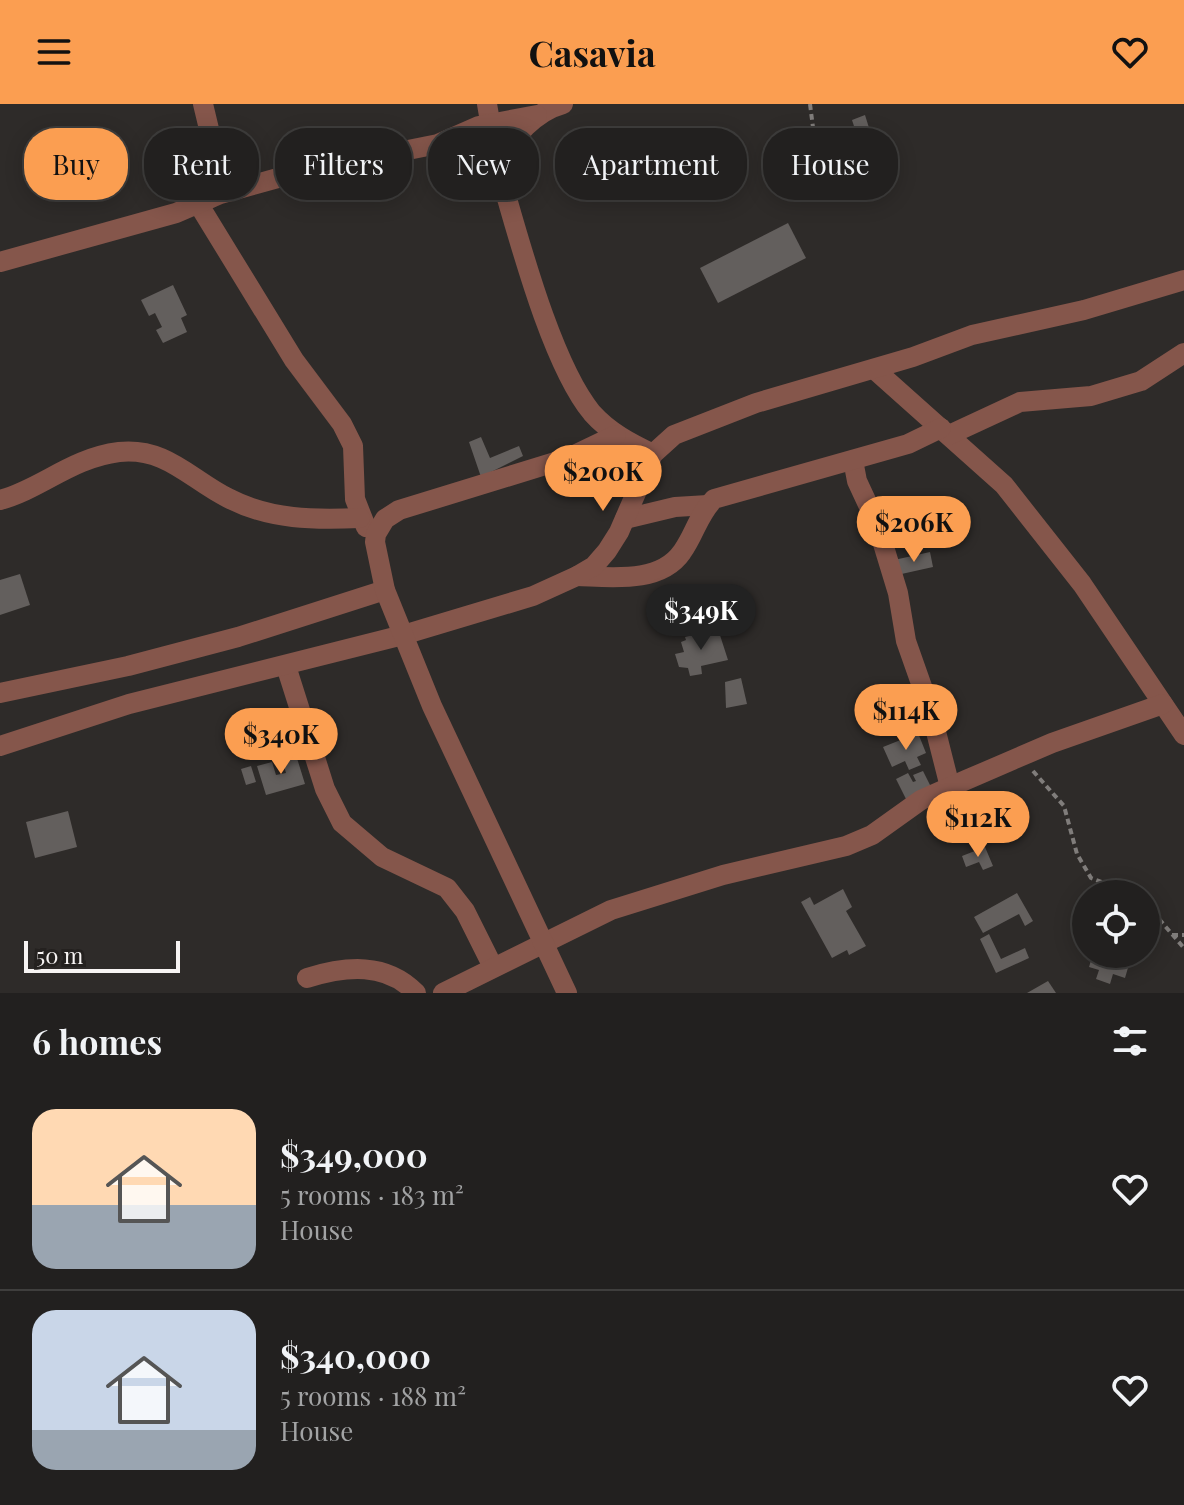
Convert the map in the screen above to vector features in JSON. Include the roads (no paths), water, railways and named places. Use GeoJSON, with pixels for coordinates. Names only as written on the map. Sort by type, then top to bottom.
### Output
{"type":"FeatureCollection","features":[{"type":"Feature","properties":{"kind":"street"},"geometry":{"type":"LineString","coordinates":[[203,104],[209,129],[205,202],[294,360],[342,424],[355,454],[355,499],[360,518],[376,534]]}},
{"type":"Feature","properties":{"kind":"street"},"geometry":{"type":"LineString","coordinates":[[0,262],[303,171],[438,144],[488,114],[537,115],[560,104]]}},
{"type":"Feature","properties":{"kind":"street"},"geometry":{"type":"LineString","coordinates":[[527,128],[537,115]]}},
{"type":"Feature","properties":{"kind":"street"},"geometry":{"type":"LineString","coordinates":[[508,200],[561,356],[584,402],[616,435],[653,454]]}},
{"type":"Feature","properties":{"kind":"street"},"geometry":{"type":"LineString","coordinates":[[0,746],[129,704],[403,635],[533,596],[594,566],[607,551],[625,519],[653,454],[674,435],[695,425],[972,335],[1098,306],[1184,280]]}},
{"type":"Feature","properties":{"kind":"street"},"geometry":{"type":"LineString","coordinates":[[625,519],[675,507],[708,505],[728,493],[908,444],[1020,402],[1091,396],[1141,381],[1184,353]]}},
{"type":"Feature","properties":{"kind":"street"},"geometry":{"type":"LineString","coordinates":[[874,369],[1004,485],[1082,584],[1184,735]]}},
{"type":"Feature","properties":{"kind":"street"},"geometry":{"type":"LineString","coordinates":[[567,993],[403,635],[385,590],[375,542],[385,519],[399,510],[568,458],[616,435]]}},
{"type":"Feature","properties":{"kind":"street"},"geometry":{"type":"LineString","coordinates":[[0,500],[85,461],[120,452],[146,452],[166,457],[228,498],[254,509],[309,519],[360,518]]}},
{"type":"Feature","properties":{"kind":"street"},"geometry":{"type":"LineString","coordinates":[[853,460],[857,481],[877,524],[898,593],[906,641],[931,712],[950,787]]}},
{"type":"Feature","properties":{"kind":"street"},"geometry":{"type":"LineString","coordinates":[[577,576],[645,575],[663,568],[682,554],[708,505]]}},
{"type":"Feature","properties":{"kind":"street"},"geometry":{"type":"LineString","coordinates":[[0,693],[128,666],[291,623],[351,599],[385,590]]}},
{"type":"Feature","properties":{"kind":"street"},"geometry":{"type":"LineString","coordinates":[[286,666],[325,789],[342,823],[382,857],[447,888],[465,911],[493,967]]}},
{"type":"Feature","properties":{"kind":"street"},"geometry":{"type":"LineString","coordinates":[[443,993],[611,910],[723,875],[846,846],[950,787],[1020,757],[1163,704]]}},
{"type":"Feature","properties":{"kind":"street"},"geometry":{"type":"LineString","coordinates":[[307,978],[334,970],[393,973],[416,993]]}}]}
